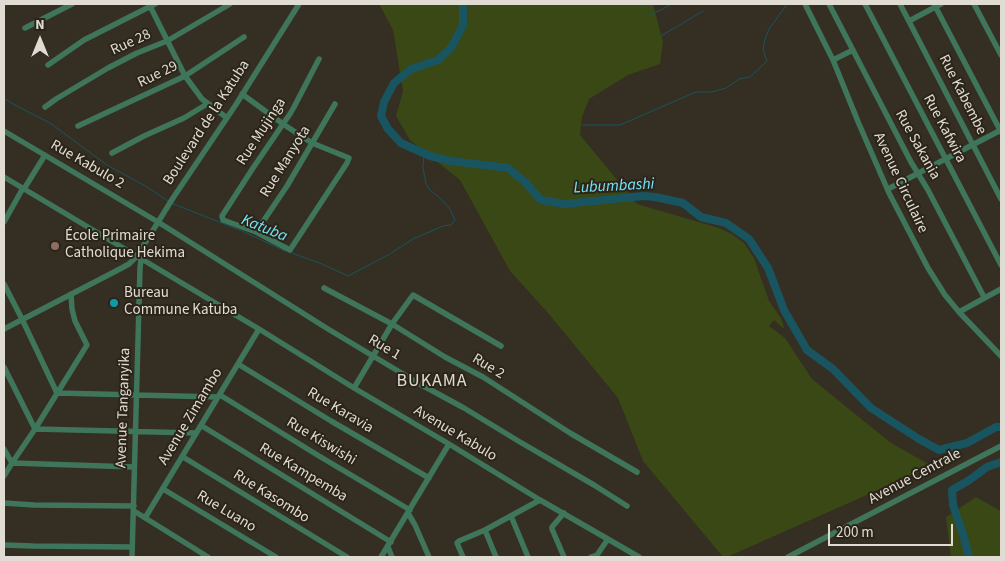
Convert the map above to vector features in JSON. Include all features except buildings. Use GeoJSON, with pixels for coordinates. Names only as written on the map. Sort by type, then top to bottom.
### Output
{"type":"FeatureCollection","features":[{"type":"Feature","properties":{"kind":"street"},"geometry":{"type":"LineString","coordinates":[[25,28],[72,4]]}},
{"type":"Feature","properties":{"kind":"street","name":"Rue 28"},"geometry":{"type":"LineString","coordinates":[[45,107],[108,68],[137,53],[167,41],[230,4]]}},
{"type":"Feature","properties":{"kind":"street","name":"Boulevard de la Katuba"},"geometry":{"type":"LineString","coordinates":[[139,258],[171,200],[227,118],[299,4]]}},
{"type":"Feature","properties":{"kind":"street","name":"Avenue Circulaire"},"geometry":{"type":"LineString","coordinates":[[805,4],[833,60],[888,189],[928,268],[945,295],[959,312],[1001,356]]}},
{"type":"Feature","properties":{"kind":"street","name":"Rue Sakania"},"geometry":{"type":"LineString","coordinates":[[829,4],[984,297]]}},
{"type":"Feature","properties":{"kind":"street","name":"Rue Kafwira"},"geometry":{"type":"LineString","coordinates":[[865,4],[1001,265]]}},
{"type":"Feature","properties":{"kind":"street","name":"Rue Kabembe"},"geometry":{"type":"LineString","coordinates":[[900,4],[1001,199]]}},
{"type":"Feature","properties":{"kind":"street"},"geometry":{"type":"LineString","coordinates":[[974,4],[1001,55]]}},
{"type":"Feature","properties":{"kind":"street"},"geometry":{"type":"LineString","coordinates":[[48,65],[84,40],[152,5],[167,41],[185,76],[202,99],[227,118]]}},
{"type":"Feature","properties":{"kind":"street"},"geometry":{"type":"LineString","coordinates":[[888,189],[1001,131],[937,5],[909,21]]}},
{"type":"Feature","properties":{"kind":"street","name":"Rue 29"},"geometry":{"type":"LineString","coordinates":[[78,126],[185,76],[244,37]]}},
{"type":"Feature","properties":{"kind":"street"},"geometry":{"type":"LineString","coordinates":[[833,60],[853,50]]}},
{"type":"Feature","properties":{"kind":"street","name":"Rue Mujinga"},"geometry":{"type":"LineString","coordinates":[[256,232],[223,220],[222,217],[284,124],[319,59]]}},
{"type":"Feature","properties":{"kind":"street"},"geometry":{"type":"LineString","coordinates":[[242,94],[312,143],[349,158],[290,250],[256,232]]}},
{"type":"Feature","properties":{"kind":"street"},"geometry":{"type":"LineString","coordinates":[[112,153],[184,118],[207,104]]}},
{"type":"Feature","properties":{"kind":"street","name":"Rue Manyota"},"geometry":{"type":"LineString","coordinates":[[256,232],[287,186],[335,104]]}},
{"type":"Feature","properties":{"kind":"street","name":"Rue Kabulo 2"},"geometry":{"type":"LineString","coordinates":[[4,131],[158,222]]}},
{"type":"Feature","properties":{"kind":"street"},"geometry":{"type":"LineString","coordinates":[[4,222],[45,155]]}},
{"type":"Feature","properties":{"kind":"street"},"geometry":{"type":"LineString","coordinates":[[4,177],[24,188]]}},
{"type":"Feature","properties":{"kind":"street","name":"Avenue Kabulo"},"geometry":{"type":"LineString","coordinates":[[24,188],[540,500],[639,557]]}},
{"type":"Feature","properties":{"kind":"street","name":"Rue 1"},"geometry":{"type":"LineString","coordinates":[[158,222],[289,305],[418,383],[594,485],[626,506]]}},
{"type":"Feature","properties":{"kind":"street"},"geometry":{"type":"LineString","coordinates":[[4,329],[139,258]]}},
{"type":"Feature","properties":{"kind":"street","name":"Avenue Tanganyika"},"geometry":{"type":"LineString","coordinates":[[134,556],[132,547],[139,258]]}},
{"type":"Feature","properties":{"kind":"street"},"geometry":{"type":"LineString","coordinates":[[4,284],[58,393]]}},
{"type":"Feature","properties":{"kind":"street","name":"Rue 2"},"geometry":{"type":"LineString","coordinates":[[324,288],[392,324],[483,377],[637,472]]}},
{"type":"Feature","properties":{"kind":"street"},"geometry":{"type":"LineString","coordinates":[[959,312],[1001,289]]}},
{"type":"Feature","properties":{"kind":"street"},"geometry":{"type":"LineString","coordinates":[[4,476],[58,393],[87,344],[75,321],[71,294]]}},
{"type":"Feature","properties":{"kind":"street"},"geometry":{"type":"LineString","coordinates":[[354,388],[392,324],[414,295],[501,346]]}},
{"type":"Feature","properties":{"kind":"street","name":"Avenue Zimambo"},"geometry":{"type":"LineString","coordinates":[[145,518],[259,329]]}},
{"type":"Feature","properties":{"kind":"street","name":"Rue Karavia"},"geometry":{"type":"LineString","coordinates":[[238,364],[429,478]]}},
{"type":"Feature","properties":{"kind":"street"},"geometry":{"type":"LineString","coordinates":[[4,367],[35,429]]}},
{"type":"Feature","properties":{"kind":"street"},"geometry":{"type":"LineString","coordinates":[[58,393],[219,396]]}},
{"type":"Feature","properties":{"kind":"street","name":"Rue Kiswishi"},"geometry":{"type":"LineString","coordinates":[[219,396],[409,511]]}},
{"type":"Feature","properties":{"kind":"street","name":"Rue Kampemba"},"geometry":{"type":"LineString","coordinates":[[202,426],[389,544]]}},
{"type":"Feature","properties":{"kind":"street"},"geometry":{"type":"LineString","coordinates":[[35,429],[196,433]]}},
{"type":"Feature","properties":{"kind":"street"},"geometry":{"type":"LineString","coordinates":[[382,557],[449,444]]}},
{"type":"Feature","properties":{"kind":"street","name":"Avenue Centrale"},"geometry":{"type":"LineString","coordinates":[[788,557],[1001,446]]}},
{"type":"Feature","properties":{"kind":"street"},"geometry":{"type":"LineString","coordinates":[[4,449],[12,463]]}},
{"type":"Feature","properties":{"kind":"street","name":"Rue Kasombo"},"geometry":{"type":"LineString","coordinates":[[183,457],[347,557]]}},
{"type":"Feature","properties":{"kind":"street"},"geometry":{"type":"LineString","coordinates":[[12,463],[134,467]]}},
{"type":"Feature","properties":{"kind":"street","name":"Rue Luano"},"geometry":{"type":"LineString","coordinates":[[163,488],[276,557]]}},
{"type":"Feature","properties":{"kind":"street"},"geometry":{"type":"LineString","coordinates":[[463,557],[457,543],[458,541],[485,530],[540,500]]}},
{"type":"Feature","properties":{"kind":"street"},"geometry":{"type":"LineString","coordinates":[[4,503],[134,509],[145,518],[208,557]]}},
{"type":"Feature","properties":{"kind":"street"},"geometry":{"type":"LineString","coordinates":[[409,511],[429,557]]}},
{"type":"Feature","properties":{"kind":"street"},"geometry":{"type":"LineString","coordinates":[[564,514],[552,527],[552,530],[564,557]]}},
{"type":"Feature","properties":{"kind":"street"},"geometry":{"type":"LineString","coordinates":[[511,516],[528,557]]}},
{"type":"Feature","properties":{"kind":"street"},"geometry":{"type":"LineString","coordinates":[[485,530],[496,557]]}},
{"type":"Feature","properties":{"kind":"street"},"geometry":{"type":"LineString","coordinates":[[595,557],[608,539]]}},
{"type":"Feature","properties":{"kind":"street"},"geometry":{"type":"LineString","coordinates":[[389,544],[392,557]]}},
{"type":"Feature","properties":{"kind":"street"},"geometry":{"type":"LineString","coordinates":[[4,545],[132,547]]}},
{"type":"Feature","properties":{"kind":"green space"},"geometry":{"type":"Polygon","coordinates":[[[379,4],[653,4],[663,42],[660,64],[628,75],[589,99],[582,117],[580,135],[637,204],[719,228],[732,234],[744,243],[754,258],[769,301],[781,318],[784,328],[774,320],[769,326],[785,338],[812,379],[891,443],[932,466],[727,557],[723,557],[643,461],[618,398],[548,313],[510,271],[460,180],[410,140],[396,116],[403,91],[393,30],[379,4]]]}},
{"type":"Feature","properties":{"kind":"green space"},"geometry":{"type":"Polygon","coordinates":[[[976,497],[1001,511],[1001,557],[951,557],[946,517],[976,497]]]}},
{"type":"Feature","properties":{"kind":"waterway","name":"Lubumbashi"},"geometry":{"type":"LineString","coordinates":[[463,4],[463,25],[451,48],[438,60],[411,69],[394,83],[384,102],[381,116],[388,129],[401,143],[430,156],[451,161],[508,168],[525,182],[541,200],[564,204],[643,196],[655,197],[683,203],[701,217],[726,223],[749,239],[768,268],[784,310],[807,350],[833,369],[871,408],[939,450],[967,443],[996,427],[1001,427]]}},
{"type":"Feature","properties":{"kind":"waterway"},"geometry":{"type":"LineString","coordinates":[[644,6],[648,4]]}},
{"type":"Feature","properties":{"kind":"waterway"},"geometry":{"type":"LineString","coordinates":[[647,16],[671,4]]}},
{"type":"Feature","properties":{"kind":"waterway"},"geometry":{"type":"LineString","coordinates":[[583,125],[620,125],[696,92],[712,92],[726,88],[739,79],[750,77],[767,61],[763,50],[765,39],[769,29],[786,4]]}},
{"type":"Feature","properties":{"kind":"waterway"},"geometry":{"type":"LineString","coordinates":[[661,36],[703,11]]}},
{"type":"Feature","properties":{"kind":"waterway","name":"Katuba"},"geometry":{"type":"LineString","coordinates":[[4,98],[50,123],[107,165],[168,201]]}},
{"type":"Feature","properties":{"kind":"waterway","name":"Katuba"},"geometry":{"type":"LineString","coordinates":[[289,252],[348,276],[388,255],[413,239],[443,226],[451,225],[455,220],[450,209],[426,184],[423,168],[424,153]]}},
{"type":"Feature","properties":{"kind":"waterway","name":"Katuba"},"geometry":{"type":"LineString","coordinates":[[171,203],[242,231],[285,251]]}},
{"type":"Feature","properties":{"kind":"waterway","name":"Lubumbashi"},"geometry":{"type":"LineString","coordinates":[[969,557],[953,505],[952,490],[987,467],[1001,462]]}},
{"type":"Feature","properties":{"kind":"place","name":"École Primaire Catholique Hekima"},"geometry":{"type":"Point","coordinates":[55,246]}},
{"type":"Feature","properties":{"kind":"place","name":"Bureau Commune Katuba"},"geometry":{"type":"Point","coordinates":[114,303]}},
{"type":"Feature","properties":{"kind":"district","name":"BUKAMA"},"geometry":{"type":"Point","coordinates":[432,382]}}]}
